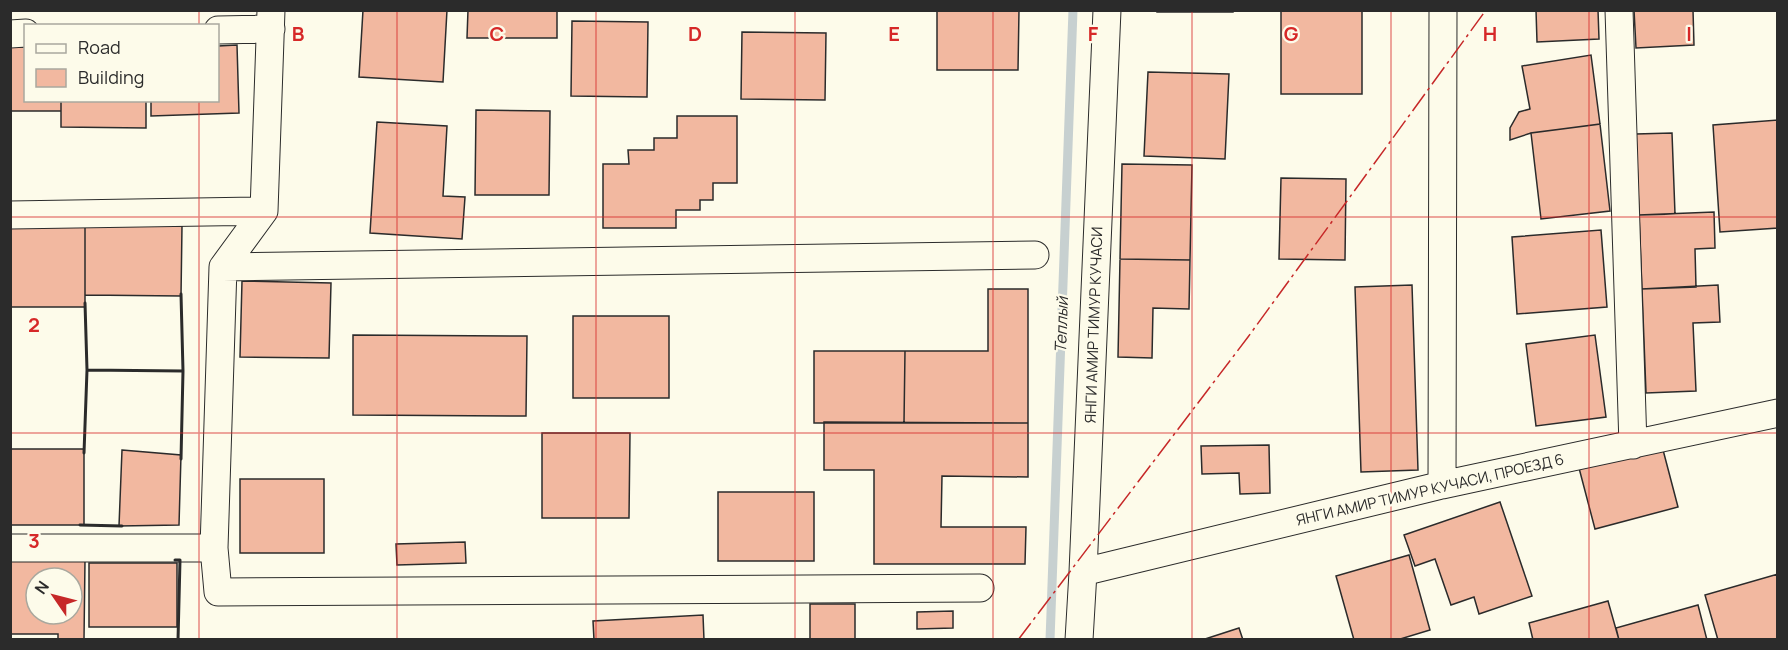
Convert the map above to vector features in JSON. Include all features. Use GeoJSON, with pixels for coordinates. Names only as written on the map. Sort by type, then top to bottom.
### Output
{"type":"FeatureCollection","features":[{"type":"Feature","properties":{"kind":"street","name":"ЯНГИ АМИР ТИМУР КУЧАСИ"},"geometry":{"type":"LineString","coordinates":[[1079,639],[1107,10]]}},
{"type":"Feature","properties":{"kind":"street"},"geometry":{"type":"LineString","coordinates":[[1442,485],[1443,10]]}},
{"type":"Feature","properties":{"kind":"street"},"geometry":{"type":"LineString","coordinates":[[1618,10],[1633,445]]}},
{"type":"Feature","properties":{"kind":"street"},"geometry":{"type":"LineString","coordinates":[[219,30],[271,20],[264,211],[223,267],[214,548],[218,592],[980,588]]}},
{"type":"Feature","properties":{"kind":"street"},"geometry":{"type":"LineString","coordinates":[[10,216],[264,211]]}},
{"type":"Feature","properties":{"kind":"street"},"geometry":{"type":"LineString","coordinates":[[223,267],[1035,255]]}},
{"type":"Feature","properties":{"kind":"street","name":"ЯНГИ АМИР ТИМУР КУЧАСИ, ПРОЕЗД 6"},"geometry":{"type":"LineString","coordinates":[[1083,572],[1442,485],[1778,413]]}},
{"type":"Feature","properties":{"kind":"street"},"geometry":{"type":"LineString","coordinates":[[10,549],[214,548]]}},
{"type":"Feature","properties":{"kind":"building"},"geometry":{"type":"Polygon","coordinates":[[[363,10],[447,10],[443,82],[359,77],[363,10]]]}},
{"type":"Feature","properties":{"kind":"building"},"geometry":{"type":"Polygon","coordinates":[[[468,10],[557,10],[557,38],[467,38],[468,10]]]}},
{"type":"Feature","properties":{"kind":"building"},"geometry":{"type":"Polygon","coordinates":[[[937,10],[1019,10],[1018,70],[937,70],[937,10]]]}},
{"type":"Feature","properties":{"kind":"building"},"geometry":{"type":"Polygon","coordinates":[[[1157,10],[1233,10],[1233,12],[1157,12],[1157,10]]]}},
{"type":"Feature","properties":{"kind":"building"},"geometry":{"type":"Polygon","coordinates":[[[1281,10],[1362,10],[1362,94],[1281,94],[1281,10]]]}},
{"type":"Feature","properties":{"kind":"building"},"geometry":{"type":"Polygon","coordinates":[[[1536,10],[1598,10],[1599,39],[1537,42],[1536,10]]]}},
{"type":"Feature","properties":{"kind":"building"},"geometry":{"type":"Polygon","coordinates":[[[1634,10],[1693,10],[1694,45],[1636,48],[1634,10]]]}},
{"type":"Feature","properties":{"kind":"building"},"geometry":{"type":"Polygon","coordinates":[[[572,21],[648,22],[647,97],[571,96],[572,21]]]}},
{"type":"Feature","properties":{"kind":"building"},"geometry":{"type":"Polygon","coordinates":[[[742,32],[826,33],[825,100],[741,99],[742,32]]]}},
{"type":"Feature","properties":{"kind":"building"},"geometry":{"type":"Polygon","coordinates":[[[237,45],[239,113],[151,116],[151,102],[219,102],[219,46],[237,45]]]}},
{"type":"Feature","properties":{"kind":"building"},"geometry":{"type":"Polygon","coordinates":[[[10,47],[24,47],[24,102],[61,102],[61,111],[10,111],[10,47]]]}},
{"type":"Feature","properties":{"kind":"building"},"geometry":{"type":"Polygon","coordinates":[[[1591,55],[1600,124],[1531,133],[1510,140],[1510,128],[1519,112],[1530,109],[1522,66],[1591,55]]]}},
{"type":"Feature","properties":{"kind":"building"},"geometry":{"type":"Polygon","coordinates":[[[1148,72],[1229,74],[1225,159],[1144,156],[1148,72]]]}},
{"type":"Feature","properties":{"kind":"building"},"geometry":{"type":"Polygon","coordinates":[[[61,102],[146,102],[146,128],[61,127],[61,102]]]}},
{"type":"Feature","properties":{"kind":"building"},"geometry":{"type":"Polygon","coordinates":[[[476,110],[550,111],[549,195],[475,195],[476,110]]]}},
{"type":"Feature","properties":{"kind":"building"},"geometry":{"type":"Polygon","coordinates":[[[677,116],[737,116],[737,183],[713,183],[713,200],[700,200],[700,210],[676,210],[676,228],[603,228],[603,164],[629,164],[628,150],[654,150],[654,138],[677,138],[677,116]]]}},
{"type":"Feature","properties":{"kind":"building"},"geometry":{"type":"Polygon","coordinates":[[[1778,120],[1778,228],[1720,232],[1713,125],[1778,120]]]}},
{"type":"Feature","properties":{"kind":"building"},"geometry":{"type":"Polygon","coordinates":[[[377,122],[447,126],[443,196],[465,197],[462,239],[370,233],[377,122]]]}},
{"type":"Feature","properties":{"kind":"building"},"geometry":{"type":"Polygon","coordinates":[[[1600,124],[1610,211],[1541,219],[1531,133],[1600,124]]]}},
{"type":"Feature","properties":{"kind":"building"},"geometry":{"type":"Polygon","coordinates":[[[1672,133],[1675,214],[1639,215],[1636,134],[1672,133]]]}},
{"type":"Feature","properties":{"kind":"building"},"geometry":{"type":"Polygon","coordinates":[[[1122,164],[1192,165],[1190,260],[1120,259],[1122,164]]]}},
{"type":"Feature","properties":{"kind":"building"},"geometry":{"type":"Polygon","coordinates":[[[1281,178],[1346,179],[1345,260],[1279,259],[1281,178]]]}},
{"type":"Feature","properties":{"kind":"building"},"geometry":{"type":"Polygon","coordinates":[[[1714,212],[1715,248],[1695,249],[1696,287],[1642,289],[1639,215],[1714,212]]]}},
{"type":"Feature","properties":{"kind":"building"},"geometry":{"type":"Polygon","coordinates":[[[10,226],[85,226],[85,307],[10,307],[10,226]]]}},
{"type":"Feature","properties":{"kind":"building"},"geometry":{"type":"Polygon","coordinates":[[[85,226],[182,226],[181,296],[85,295],[85,226]]]}},
{"type":"Feature","properties":{"kind":"building"},"geometry":{"type":"Polygon","coordinates":[[[1601,230],[1607,307],[1517,314],[1512,237],[1601,230]]]}},
{"type":"Feature","properties":{"kind":"building"},"geometry":{"type":"Polygon","coordinates":[[[1120,259],[1190,260],[1189,309],[1153,308],[1152,358],[1118,357],[1120,259]]]}},
{"type":"Feature","properties":{"kind":"building"},"geometry":{"type":"Polygon","coordinates":[[[242,281],[331,283],[329,358],[240,357],[242,281]]]}},
{"type":"Feature","properties":{"kind":"building"},"geometry":{"type":"Polygon","coordinates":[[[1412,285],[1418,470],[1361,472],[1355,287],[1412,285]]]}},
{"type":"Feature","properties":{"kind":"building"},"geometry":{"type":"Polygon","coordinates":[[[1718,285],[1720,322],[1693,323],[1696,391],[1646,393],[1642,289],[1718,285]]]}},
{"type":"Feature","properties":{"kind":"building"},"geometry":{"type":"Polygon","coordinates":[[[988,289],[1028,289],[1028,423],[904,423],[905,351],[988,351],[988,289]]]}},
{"type":"Feature","properties":{"kind":"building"},"geometry":{"type":"Polygon","coordinates":[[[573,316],[669,316],[669,398],[573,398],[573,316]]]}},
{"type":"Feature","properties":{"kind":"building"},"geometry":{"type":"Polygon","coordinates":[[[353,335],[527,336],[526,416],[353,415],[353,335]]]}},
{"type":"Feature","properties":{"kind":"building"},"geometry":{"type":"Polygon","coordinates":[[[1595,335],[1606,417],[1536,426],[1526,344],[1595,335]]]}},
{"type":"Feature","properties":{"kind":"building"},"geometry":{"type":"Polygon","coordinates":[[[814,351],[905,351],[904,423],[814,423],[814,351]]]}},
{"type":"Feature","properties":{"kind":"building"},"geometry":{"type":"Polygon","coordinates":[[[824,422],[1028,423],[1028,477],[942,476],[941,527],[1026,527],[1025,564],[874,564],[874,470],[824,470],[824,422]]]}},
{"type":"Feature","properties":{"kind":"building"},"geometry":{"type":"Polygon","coordinates":[[[542,433],[630,433],[629,518],[542,518],[542,433]]]}},
{"type":"Feature","properties":{"kind":"building"},"geometry":{"type":"Polygon","coordinates":[[[1269,445],[1270,493],[1240,494],[1239,473],[1202,474],[1201,446],[1269,445]]]}},
{"type":"Feature","properties":{"kind":"building"},"geometry":{"type":"Polygon","coordinates":[[[1662,446],[1678,507],[1595,529],[1579,468],[1662,446]]]}},
{"type":"Feature","properties":{"kind":"building"},"geometry":{"type":"Polygon","coordinates":[[[10,449],[84,449],[84,525],[10,525],[10,449]]]}},
{"type":"Feature","properties":{"kind":"building"},"geometry":{"type":"Polygon","coordinates":[[[122,450],[181,455],[179,525],[119,526],[122,450]]]}},
{"type":"Feature","properties":{"kind":"building"},"geometry":{"type":"Polygon","coordinates":[[[240,479],[324,479],[324,553],[240,553],[240,479]]]}},
{"type":"Feature","properties":{"kind":"building"},"geometry":{"type":"Polygon","coordinates":[[[718,492],[814,492],[814,561],[718,561],[718,492]]]}},
{"type":"Feature","properties":{"kind":"building"},"geometry":{"type":"Polygon","coordinates":[[[1500,502],[1532,596],[1479,614],[1474,597],[1451,605],[1435,559],[1415,566],[1404,535],[1500,502]]]}},
{"type":"Feature","properties":{"kind":"building"},"geometry":{"type":"Polygon","coordinates":[[[465,542],[466,563],[397,565],[396,544],[465,542]]]}},
{"type":"Feature","properties":{"kind":"building"},"geometry":{"type":"Polygon","coordinates":[[[1409,555],[1430,630],[1397,640],[1354,640],[1336,576],[1409,555]]]}},
{"type":"Feature","properties":{"kind":"building"},"geometry":{"type":"Polygon","coordinates":[[[10,559],[85,560],[84,640],[58,640],[58,634],[10,634],[10,559]]]}},
{"type":"Feature","properties":{"kind":"building"},"geometry":{"type":"Polygon","coordinates":[[[89,563],[177,563],[177,627],[89,627],[89,563]]]}},
{"type":"Feature","properties":{"kind":"building"},"geometry":{"type":"Polygon","coordinates":[[[1778,574],[1778,640],[1718,640],[1705,595],[1778,574]]]}},
{"type":"Feature","properties":{"kind":"building"},"geometry":{"type":"Polygon","coordinates":[[[1608,601],[1619,640],[1533,640],[1529,623],[1608,601]]]}},
{"type":"Feature","properties":{"kind":"building"},"geometry":{"type":"Polygon","coordinates":[[[810,604],[855,604],[855,640],[810,640],[810,604]]]}},
{"type":"Feature","properties":{"kind":"building"},"geometry":{"type":"Polygon","coordinates":[[[1698,605],[1707,640],[1619,640],[1616,628],[1698,605]]]}},
{"type":"Feature","properties":{"kind":"building"},"geometry":{"type":"Polygon","coordinates":[[[953,611],[953,628],[917,629],[917,612],[953,611]]]}},
{"type":"Feature","properties":{"kind":"building"},"geometry":{"type":"Polygon","coordinates":[[[703,615],[704,640],[594,640],[593,621],[703,615]]]}},
{"type":"Feature","properties":{"kind":"building"},"geometry":{"type":"Polygon","coordinates":[[[1239,628],[1243,640],[1202,640],[1239,628]]]}},
{"type":"Feature","properties":{"kind":"waterway","name":"Теплый"},"geometry":{"type":"LineString","coordinates":[[1050,640],[1073,10]]}},
{"type":"Feature","properties":{"kind":"wall"},"geometry":{"type":"LineString","coordinates":[[181,294],[183,371],[181,459]]}},
{"type":"Feature","properties":{"kind":"wall"},"geometry":{"type":"LineString","coordinates":[[84,453],[87,370],[85,303]]}},
{"type":"Feature","properties":{"kind":"wall"},"geometry":{"type":"LineString","coordinates":[[87,370],[183,371]]}},
{"type":"Feature","properties":{"kind":"wall"},"geometry":{"type":"LineString","coordinates":[[80,525],[122,526]]}},
{"type":"Feature","properties":{"kind":"wall"},"geometry":{"type":"LineString","coordinates":[[175,560],[180,560],[178,640]]}},
{"type":"Feature","properties":{"kind":"power"},"geometry":{"type":"LineString","coordinates":[[1018,640],[1248,337],[1486,10]]}}]}
